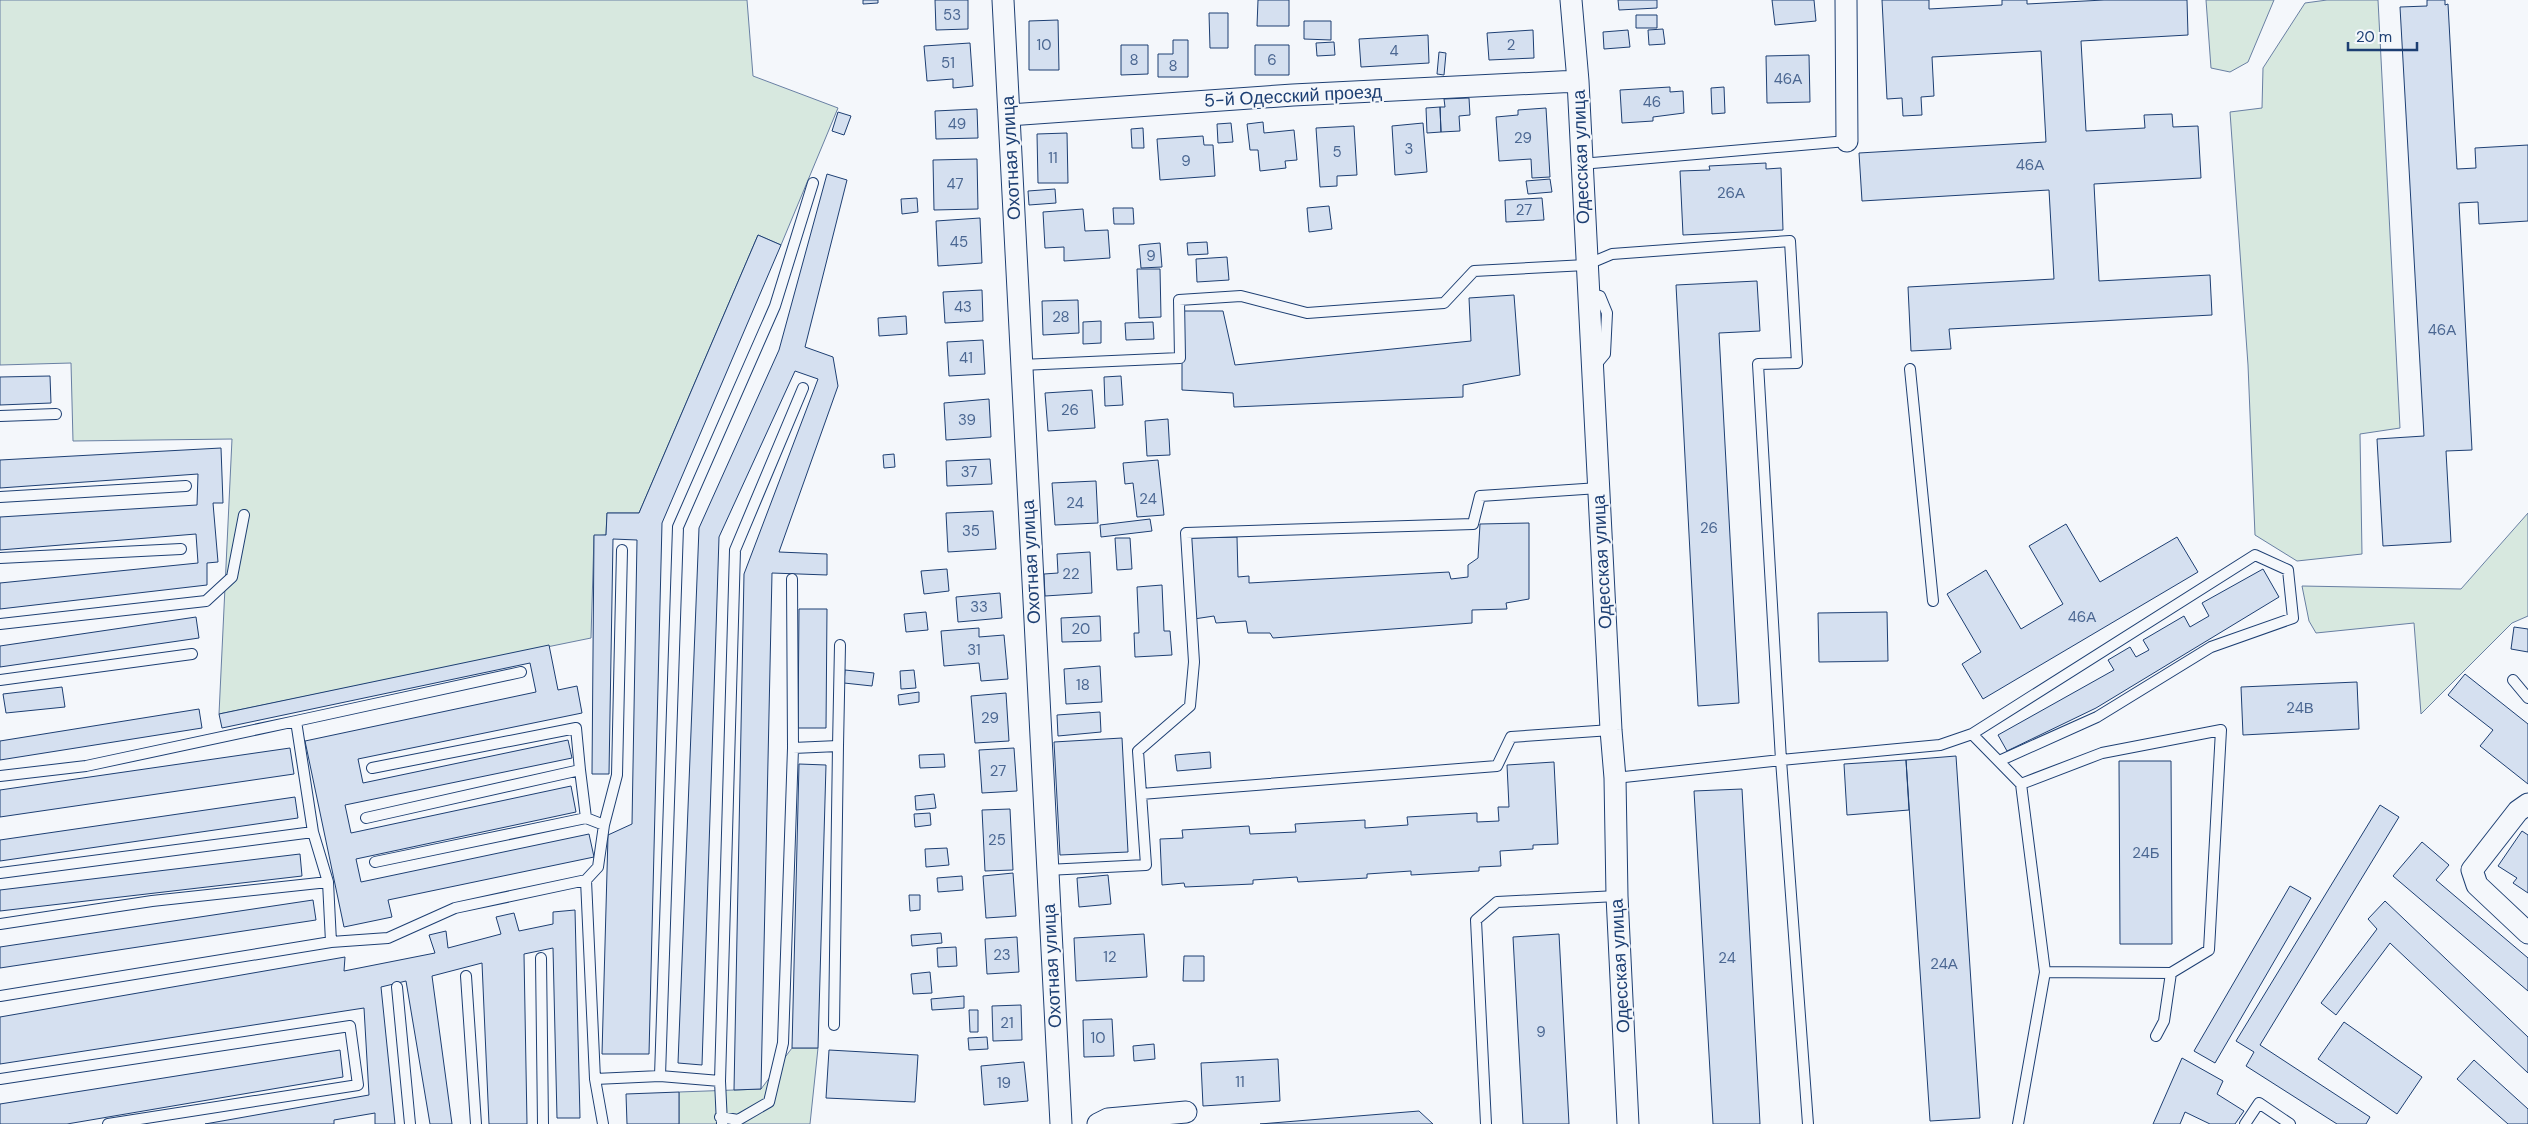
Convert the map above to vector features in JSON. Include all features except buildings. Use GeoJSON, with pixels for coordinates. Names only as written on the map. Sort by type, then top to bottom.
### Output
{"type":"FeatureCollection","features":[{"type":"Feature","properties":{"kind":"street","name":"Охотная улица"},"geometry":{"type":"LineString","coordinates":[[1003,0],[1061,1124]]}},
{"type":"Feature","properties":{"kind":"street","name":"Одесская улица"},"geometry":{"type":"LineString","coordinates":[[1571,0],[1578,81],[1610,730],[1615,778],[1617,896],[1628,1124]]}},
{"type":"Feature","properties":{"kind":"street"},"geometry":{"type":"LineString","coordinates":[[1846,0],[1847,141]]}},
{"type":"Feature","properties":{"kind":"street","name":"5-й Одесский проезд"},"geometry":{"type":"LineString","coordinates":[[1009,115],[1293,95],[1578,81]]}},
{"type":"Feature","properties":{"kind":"street"},"geometry":{"type":"LineString","coordinates":[[2528,804],[2518,811],[2472,870],[2477,885],[2528,933]]}},
{"type":"Feature","properties":{"kind":"street"},"geometry":{"type":"LineString","coordinates":[[1098,1124],[1108,1119],[1186,1112]]}},
{"type":"Feature","properties":{"kind":"lane"},"geometry":{"type":"LineString","coordinates":[[1581,164],[1847,141]]}},
{"type":"Feature","properties":{"kind":"lane"},"geometry":{"type":"LineString","coordinates":[[660,1076],[678,527],[775,306],[813,183]]}},
{"type":"Feature","properties":{"kind":"lane"},"geometry":{"type":"LineString","coordinates":[[1021,365],[1180,358],[1179,300],[1241,296],[1307,313],[1444,303],[1474,271],[1586,265],[1612,254],[1790,241],[1797,363],[1758,364],[1781,760],[1808,1124]]}},
{"type":"Feature","properties":{"kind":"lane"},"geometry":{"type":"LineString","coordinates":[[1910,369],[1934,601]]}},
{"type":"Feature","properties":{"kind":"lane"},"geometry":{"type":"LineString","coordinates":[[792,579],[793,748],[783,1043],[769,1102],[738,1120],[721,1120],[720,1081],[735,550],[803,388]]}},
{"type":"Feature","properties":{"kind":"lane"},"geometry":{"type":"LineString","coordinates":[[0,416],[56,414]]}},
{"type":"Feature","properties":{"kind":"lane"},"geometry":{"type":"LineString","coordinates":[[0,497],[186,486]]}},
{"type":"Feature","properties":{"kind":"lane"},"geometry":{"type":"LineString","coordinates":[[1047,870],[1146,865],[1138,751],[1190,706],[1194,662],[1186,533],[1473,524],[1480,496],[1599,488]]}},
{"type":"Feature","properties":{"kind":"lane"},"geometry":{"type":"LineString","coordinates":[[0,624],[206,601],[232,577],[244,515]]}},
{"type":"Feature","properties":{"kind":"lane"},"geometry":{"type":"LineString","coordinates":[[0,558],[181,549]]}},
{"type":"Feature","properties":{"kind":"lane"},"geometry":{"type":"LineString","coordinates":[[0,996],[331,942],[388,938],[455,908],[586,880],[598,867],[604,825],[617,775],[622,550]]}},
{"type":"Feature","properties":{"kind":"lane"},"geometry":{"type":"LineString","coordinates":[[1615,778],[1940,745],[1972,734],[2255,555],[2288,570],[2294,618],[2212,647],[2097,717],[1999,761]]}},
{"type":"Feature","properties":{"kind":"lane"},"geometry":{"type":"LineString","coordinates":[[834,1025],[840,644]]}},
{"type":"Feature","properties":{"kind":"lane"},"geometry":{"type":"LineString","coordinates":[[0,680],[192,654]]}},
{"type":"Feature","properties":{"kind":"lane"},"geometry":{"type":"LineString","coordinates":[[0,776],[86,766],[520,672]]}},
{"type":"Feature","properties":{"kind":"lane"},"geometry":{"type":"LineString","coordinates":[[2513,680],[2528,698]]}},
{"type":"Feature","properties":{"kind":"lane"},"geometry":{"type":"LineString","coordinates":[[296,721],[312,832],[328,882],[331,942]]}},
{"type":"Feature","properties":{"kind":"lane"},"geometry":{"type":"LineString","coordinates":[[372,768],[576,728],[586,818]]}},
{"type":"Feature","properties":{"kind":"lane"},"geometry":{"type":"LineString","coordinates":[[1141,794],[1497,766],[1511,737],[1610,730]]}},
{"type":"Feature","properties":{"kind":"lane"},"geometry":{"type":"LineString","coordinates":[[2021,784],[2102,753],[2221,730],[2209,950],[2171,974],[2045,972]]}},
{"type":"Feature","properties":{"kind":"lane"},"geometry":{"type":"LineString","coordinates":[[1972,734],[2021,784],[2045,972],[2018,1124]]}},
{"type":"Feature","properties":{"kind":"lane"},"geometry":{"type":"LineString","coordinates":[[793,748],[838,746]]}},
{"type":"Feature","properties":{"kind":"lane"},"geometry":{"type":"LineString","coordinates":[[366,818],[580,770]]}},
{"type":"Feature","properties":{"kind":"lane"},"geometry":{"type":"LineString","coordinates":[[375,862],[586,818],[604,825]]}},
{"type":"Feature","properties":{"kind":"lane"},"geometry":{"type":"LineString","coordinates":[[0,873],[312,832]]}},
{"type":"Feature","properties":{"kind":"lane"},"geometry":{"type":"LineString","coordinates":[[586,880],[595,1079],[603,1124]]}},
{"type":"Feature","properties":{"kind":"lane"},"geometry":{"type":"LineString","coordinates":[[0,924],[152,901],[328,882]]}},
{"type":"Feature","properties":{"kind":"lane"},"geometry":{"type":"LineString","coordinates":[[1486,1124],[1476,920],[1498,902],[1617,896]]}},
{"type":"Feature","properties":{"kind":"lane"},"geometry":{"type":"LineString","coordinates":[[541,958],[543,1124]]}},
{"type":"Feature","properties":{"kind":"lane"},"geometry":{"type":"LineString","coordinates":[[2156,1036],[2164,1021],[2171,974]]}},
{"type":"Feature","properties":{"kind":"lane"},"geometry":{"type":"LineString","coordinates":[[466,976],[476,1124]]}},
{"type":"Feature","properties":{"kind":"lane"},"geometry":{"type":"LineString","coordinates":[[397,987],[410,1124]]}},
{"type":"Feature","properties":{"kind":"lane"},"geometry":{"type":"LineString","coordinates":[[0,1079],[350,1026],[358,1085],[108,1124]]}},
{"type":"Feature","properties":{"kind":"lane"},"geometry":{"type":"LineString","coordinates":[[595,1079],[660,1076],[720,1081]]}},
{"type":"Feature","properties":{"kind":"lane"},"geometry":{"type":"LineString","coordinates":[[2246,1124],[2259,1103],[2290,1124]]}},
{"type":"Feature","properties":{"kind":"shaded area"},"geometry":{"type":"Polygon","coordinates":[[[0,0],[747,0],[753,76],[838,108],[781,245],[758,235],[639,513],[607,513],[606,535],[594,536],[591,638],[219,714],[232,439],[73,441],[71,363],[0,365],[0,0]]]}},
{"type":"Feature","properties":{"kind":"shaded area"},"geometry":{"type":"Polygon","coordinates":[[[2206,0],[2274,0],[2248,62],[2230,72],[2211,68],[2206,0]]]}},
{"type":"Feature","properties":{"kind":"shaded area"},"geometry":{"type":"Polygon","coordinates":[[[2327,0],[2378,0],[2400,428],[2360,434],[2362,554],[2297,561],[2255,535],[2248,365],[2230,112],[2262,108],[2263,68],[2305,3],[2327,0]]]}},
{"type":"Feature","properties":{"kind":"shaded area"},"geometry":{"type":"Polygon","coordinates":[[[2528,513],[2528,616],[2512,623],[2421,714],[2414,623],[2316,633],[2309,621],[2302,586],[2461,589],[2528,513]]]}},
{"type":"Feature","properties":{"kind":"shaded area"},"geometry":{"type":"Polygon","coordinates":[[[792,1048],[818,1048],[810,1124],[679,1124],[679,1092],[761,1089],[792,1048]]]}}]}
